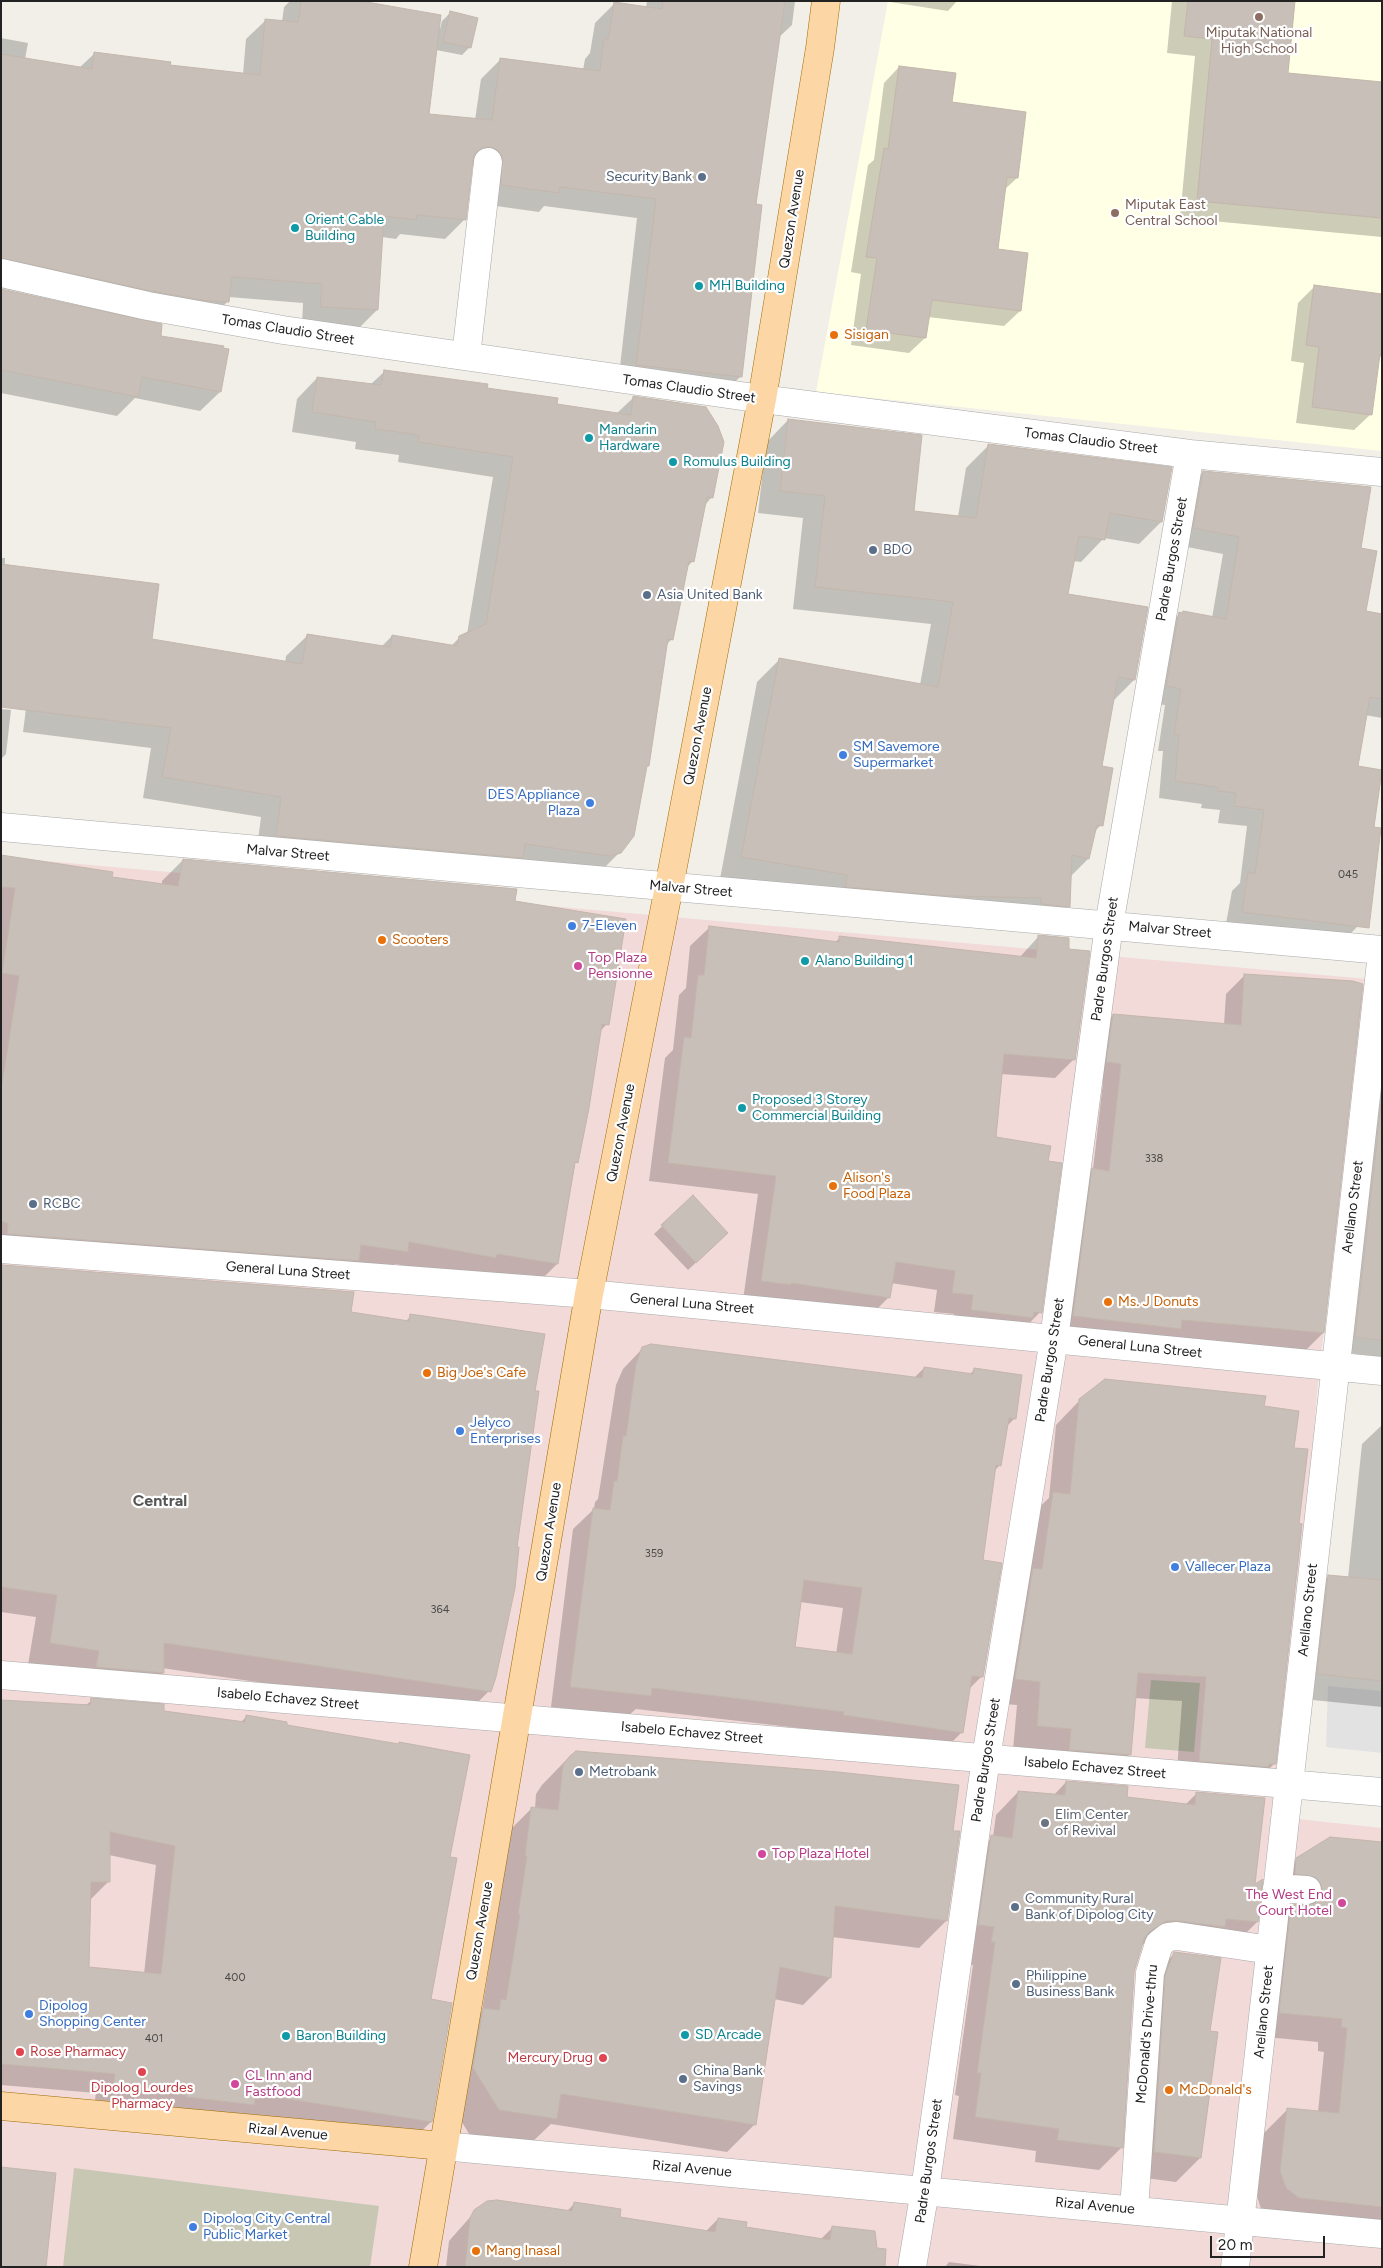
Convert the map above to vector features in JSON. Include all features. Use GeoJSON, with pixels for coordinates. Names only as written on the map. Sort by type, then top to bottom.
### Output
{"type":"FeatureCollection","features":[{"type":"Feature","properties":{"kind":"main road","name":"Quezon Avenue"},"geometry":{"type":"LineString","coordinates":[[423,2267],[442,2146],[518,1718],[589,1294],[762,399],[820,48],[826,1]]}},
{"type":"Feature","properties":{"kind":"main road","name":"Rizal Avenue"},"geometry":{"type":"LineString","coordinates":[[1,2106],[442,2146]]}},
{"type":"Feature","properties":{"kind":"street"},"geometry":{"type":"LineString","coordinates":[[466,356],[488,162]]}},
{"type":"Feature","properties":{"kind":"street","name":"Tomas Claudio Street"},"geometry":{"type":"LineString","coordinates":[[1,273],[148,306],[283,330],[762,399],[1190,454],[1382,472]]}},
{"type":"Feature","properties":{"kind":"street","name":"Padre Burgos Street"},"geometry":{"type":"LineString","coordinates":[[912,2267],[925,2190],[986,1758],[1054,1339],[1109,925],[1190,454]]}},
{"type":"Feature","properties":{"kind":"street","name":"Malvar Street"},"geometry":{"type":"LineString","coordinates":[[1,827],[1382,951]]}},
{"type":"Feature","properties":{"kind":"street","name":"Arellano Street"},"geometry":{"type":"LineString","coordinates":[[1235,2267],[1334,1366],[1382,951]]}},
{"type":"Feature","properties":{"kind":"street","name":"General Luna Street"},"geometry":{"type":"LineString","coordinates":[[1,1249],[589,1294],[1382,1370]]}},
{"type":"Feature","properties":{"kind":"street","name":"Isabelo Echavez Street"},"geometry":{"type":"LineString","coordinates":[[1,1675],[1382,1792]]}},
{"type":"Feature","properties":{"kind":"street"},"geometry":{"type":"LineString","coordinates":[[1277,1888],[1307,1890]]}},
{"type":"Feature","properties":{"kind":"street","name":"McDonald's Drive-thru"},"geometry":{"type":"LineString","coordinates":[[1134,2210],[1150,1973],[1159,1944],[1168,1937],[1177,1936],[1270,1950]]}},
{"type":"Feature","properties":{"kind":"street","name":"Rizal Avenue"},"geometry":{"type":"LineString","coordinates":[[442,2146],[1382,2234]]}},
{"type":"Feature","properties":{"kind":"shaded area","name":"Miputak East Central School"},"geometry":{"type":"Polygon","coordinates":[[[888,1],[1382,1],[1382,451],[816,392],[888,1]]]}},
{"type":"Feature","properties":{"kind":"shaded area"},"geometry":{"type":"Polygon","coordinates":[[[1,857],[1368,979],[1319,1371],[1286,1765],[1270,1816],[1382,1828],[1382,2267],[1,2267],[1,857]]]}},
{"type":"Feature","properties":{"kind":"shaded area"},"geometry":{"type":"Polygon","coordinates":[[[1151,1680],[1200,1683],[1194,1752],[1145,1748],[1151,1680]]]}},
{"type":"Feature","properties":{"kind":"shaded area"},"geometry":{"type":"Polygon","coordinates":[[[1328,1686],[1382,1691],[1382,1753],[1326,1747],[1328,1686]]]}},
{"type":"Feature","properties":{"kind":"shaded area","name":"Dipolog City Central Public Market"},"geometry":{"type":"Polygon","coordinates":[[[74,2168],[379,2206],[370,2267],[63,2267],[74,2168]]]}},
{"type":"Feature","properties":{"kind":"building"},"geometry":{"type":"Polygon","coordinates":[[[301,1],[361,1],[441,15],[429,114],[492,120],[500,58],[600,71],[604,38],[608,39],[614,2],[662,9],[663,1],[785,1],[756,204],[762,205],[742,377],[636,365],[656,199],[560,187],[559,193],[501,185],[502,156],[498,150],[490,147],[481,148],[475,153],[466,220],[417,215],[416,220],[384,216],[378,310],[320,307],[322,284],[232,277],[229,302],[208,301],[151,291],[1,258],[1,54],[92,69],[94,52],[171,62],[170,65],[260,75],[265,19],[298,22],[301,1]]]}},
{"type":"Feature","properties":{"kind":"building"},"geometry":{"type":"Polygon","coordinates":[[[1188,1],[1295,1],[1288,73],[1382,82],[1382,218],[1197,201],[1212,39],[1184,36],[1188,1]]]}},
{"type":"Feature","properties":{"kind":"building"},"geometry":{"type":"Polygon","coordinates":[[[450,11],[478,18],[471,48],[443,42],[450,11]]]}},
{"type":"Feature","properties":{"kind":"building"},"geometry":{"type":"Polygon","coordinates":[[[899,66],[956,73],[952,102],[1026,112],[1018,178],[1007,177],[998,249],[1028,253],[1021,311],[932,300],[926,338],[866,330],[877,258],[866,257],[884,148],[888,149],[899,66]]]}},
{"type":"Feature","properties":{"kind":"building"},"geometry":{"type":"Polygon","coordinates":[[[1314,285],[1382,294],[1382,355],[1380,354],[1372,415],[1312,407],[1319,347],[1306,345],[1314,285]]]}},
{"type":"Feature","properties":{"kind":"building"},"geometry":{"type":"Polygon","coordinates":[[[1,289],[162,324],[161,336],[224,346],[223,348],[229,349],[221,392],[142,377],[138,397],[1,370],[1,289]]]}},
{"type":"Feature","properties":{"kind":"building"},"geometry":{"type":"Polygon","coordinates":[[[384,370],[488,384],[487,388],[558,398],[557,404],[631,415],[633,396],[706,407],[718,426],[724,442],[713,498],[707,497],[694,562],[689,561],[673,640],[668,639],[649,766],[647,766],[634,836],[621,853],[609,856],[525,844],[523,858],[276,836],[281,797],[162,777],[171,728],[1,707],[1,564],[159,584],[152,639],[302,664],[307,634],[390,647],[392,635],[457,646],[459,636],[486,624],[513,457],[418,442],[419,435],[375,429],[376,422],[312,412],[317,377],[381,385],[384,370]]]}},
{"type":"Feature","properties":{"kind":"building"},"geometry":{"type":"Polygon","coordinates":[[[788,419],[922,435],[914,511],[976,518],[988,444],[1172,467],[1162,522],[1110,513],[1105,540],[1079,536],[1068,594],[1148,607],[1135,680],[1118,677],[1102,766],[1113,768],[1103,826],[1097,825],[1089,859],[1072,855],[1070,907],[1041,904],[1041,898],[948,896],[845,887],[847,875],[741,857],[779,658],[938,687],[953,602],[815,587],[825,496],[780,491],[788,419]]]}},
{"type":"Feature","properties":{"kind":"building"},"geometry":{"type":"Polygon","coordinates":[[[1203,471],[1371,487],[1361,548],[1377,551],[1366,611],[1382,614],[1382,699],[1370,697],[1358,766],[1382,770],[1374,827],[1381,828],[1369,928],[1242,912],[1248,872],[1255,874],[1264,810],[1234,806],[1236,793],[1218,791],[1218,787],[1175,781],[1179,735],[1174,734],[1181,689],[1166,686],[1179,612],[1182,613],[1183,611],[1226,619],[1239,537],[1193,528],[1203,471]]]}},
{"type":"Feature","properties":{"kind":"building"},"geometry":{"type":"Polygon","coordinates":[[[1,855],[113,872],[112,877],[178,886],[183,859],[517,889],[515,901],[626,919],[609,1025],[602,1024],[589,1108],[578,1163],[575,1162],[558,1264],[497,1254],[496,1258],[409,1242],[408,1252],[361,1245],[359,1261],[7,1234],[8,1224],[1,1221],[1,1090],[19,976],[2,973],[15,888],[1,887],[1,855]]]}},
{"type":"Feature","properties":{"kind":"building"},"geometry":{"type":"Polygon","coordinates":[[[709,926],[839,942],[839,936],[1036,958],[1038,935],[1069,938],[1069,949],[1090,951],[1075,1060],[1004,1054],[996,1137],[1051,1146],[1048,1161],[1062,1163],[1042,1313],[1034,1312],[1033,1318],[971,1310],[973,1295],[952,1293],[955,1271],[896,1262],[890,1298],[791,1283],[791,1285],[761,1281],[776,1176],[668,1163],[684,1037],[691,1038],[698,975],[704,975],[709,926]]]}},
{"type":"Feature","properties":{"kind":"building"},"geometry":{"type":"Polygon","coordinates":[[[1244,974],[1353,981],[1363,984],[1324,1333],[1182,1320],[1181,1329],[1073,1316],[1092,1168],[1109,1171],[1121,1064],[1106,1062],[1113,1014],[1241,1025],[1244,974]]]}},
{"type":"Feature","properties":{"kind":"building"},"geometry":{"type":"Polygon","coordinates":[[[1382,1096],[1382,1340],[1355,1337],[1382,1096]]]}},
{"type":"Feature","properties":{"kind":"building"},"geometry":{"type":"Polygon","coordinates":[[[693,1195],[728,1233],[696,1263],[661,1225],[693,1195]]]}},
{"type":"Feature","properties":{"kind":"building"},"geometry":{"type":"Polygon","coordinates":[[[2,1265],[354,1292],[351,1312],[409,1321],[410,1314],[545,1334],[535,1391],[539,1391],[517,1547],[519,1547],[515,1588],[491,1692],[164,1643],[164,1673],[96,1667],[99,1651],[50,1643],[57,1595],[1,1587],[2,1265]]]}},
{"type":"Feature","properties":{"kind":"building"},"geometry":{"type":"Polygon","coordinates":[[[651,1344],[922,1378],[924,1367],[973,1374],[974,1368],[1022,1375],[1016,1419],[1009,1418],[1001,1466],[996,1465],[983,1560],[1002,1563],[983,1677],[972,1676],[963,1733],[843,1715],[844,1712],[652,1688],[651,1696],[570,1687],[593,1508],[610,1510],[614,1481],[617,1481],[623,1436],[626,1436],[636,1364],[642,1347],[651,1344]],[[804,1580],[795,1647],[852,1654],[862,1588],[804,1580]]]}},
{"type":"Feature","properties":{"kind":"building"},"geometry":{"type":"Polygon","coordinates":[[[1105,1379],[1266,1396],[1264,1406],[1299,1411],[1294,1448],[1308,1449],[1299,1523],[1302,1524],[1276,1764],[1269,1764],[1268,1767],[1199,1761],[1206,1677],[1138,1673],[1131,1755],[1069,1750],[1071,1729],[1037,1726],[1040,1682],[1015,1679],[1033,1568],[1042,1569],[1053,1492],[1070,1494],[1079,1399],[1105,1379]]]}},
{"type":"Feature","properties":{"kind":"building"},"geometry":{"type":"Polygon","coordinates":[[[1328,1575],[1382,1580],[1382,1681],[1317,1674],[1328,1575]]]}},
{"type":"Feature","properties":{"kind":"building"},"geometry":{"type":"Polygon","coordinates":[[[91,1698],[164,1704],[164,1711],[245,1722],[246,1715],[287,1722],[287,1725],[470,1755],[450,1857],[457,1858],[431,1999],[452,2003],[432,2122],[256,2094],[254,2105],[186,2097],[186,2095],[113,2087],[115,2074],[1,2064],[1,1700],[90,1705],[91,1698]],[[110,1832],[110,1882],[91,1882],[89,1967],[161,1974],[175,1846],[110,1832]]]}},
{"type":"Feature","properties":{"kind":"building"},"geometry":{"type":"Polygon","coordinates":[[[576,1751],[838,1772],[959,1785],[953,1831],[960,1831],[947,1921],[835,1906],[831,1978],[780,1967],[756,2125],[561,2094],[557,2119],[499,2110],[473,2068],[483,2008],[499,2010],[501,1999],[506,2000],[520,1914],[518,1914],[527,1856],[525,1856],[531,1807],[558,1810],[563,1765],[576,1751]]]}},
{"type":"Feature","properties":{"kind":"building"},"geometry":{"type":"Polygon","coordinates":[[[1066,1781],[1128,1786],[1127,1797],[1195,1805],[1196,1792],[1265,1798],[1255,1884],[1263,1879],[1258,1922],[1226,1919],[1225,1927],[1166,1921],[1149,1932],[1144,1939],[1134,1972],[1123,2148],[1057,2140],[1059,2129],[975,2117],[981,2073],[977,2073],[995,1942],[991,1942],[994,1927],[978,1925],[991,1835],[1012,1838],[1018,1791],[1065,1795],[1066,1781]]]}},
{"type":"Feature","properties":{"kind":"building"},"geometry":{"type":"Polygon","coordinates":[[[1330,1837],[1382,1842],[1382,2207],[1299,2198],[1286,2188],[1280,2171],[1287,2108],[1339,2113],[1347,2028],[1341,2027],[1342,2019],[1279,2013],[1291,1905],[1313,1904],[1320,1899],[1322,1892],[1321,1884],[1315,1877],[1295,1874],[1296,1858],[1330,1837]]]}},
{"type":"Feature","properties":{"kind":"building","name":"McDonald's"},"geometry":{"type":"Polygon","coordinates":[[[1174,1952],[1221,1958],[1210,2031],[1218,2032],[1201,2158],[1154,2152],[1165,1976],[1174,1952]]]}},
{"type":"Feature","properties":{"kind":"building"},"geometry":{"type":"Polygon","coordinates":[[[1,2167],[56,2173],[46,2267],[1,2267],[1,2167]]]}},
{"type":"Feature","properties":{"kind":"building"},"geometry":{"type":"Polygon","coordinates":[[[497,2200],[572,2211],[574,2202],[621,2209],[620,2217],[715,2232],[718,2218],[747,2222],[746,2227],[830,2240],[832,2226],[875,2231],[877,2248],[886,2249],[885,2267],[465,2267],[470,2218],[474,2210],[487,2201],[497,2200]]]}},
{"type":"Feature","properties":{"kind":"place","name":"Miputak National High School"},"geometry":{"type":"Point","coordinates":[1259,17]}},
{"type":"Feature","properties":{"kind":"place","name":"Security Bank"},"geometry":{"type":"Point","coordinates":[702,177]}},
{"type":"Feature","properties":{"kind":"place","name":"Miputak East Central School"},"geometry":{"type":"Point","coordinates":[1115,213]}},
{"type":"Feature","properties":{"kind":"place","name":"Orient Cable Building"},"geometry":{"type":"Point","coordinates":[295,228]}},
{"type":"Feature","properties":{"kind":"place","name":"MH Building"},"geometry":{"type":"Point","coordinates":[699,286]}},
{"type":"Feature","properties":{"kind":"place","name":"Sisigan"},"geometry":{"type":"Point","coordinates":[834,335]}},
{"type":"Feature","properties":{"kind":"place","name":"Mandarin Hardware"},"geometry":{"type":"Point","coordinates":[589,438]}},
{"type":"Feature","properties":{"kind":"place","name":"Romulus Building"},"geometry":{"type":"Point","coordinates":[673,462]}},
{"type":"Feature","properties":{"kind":"place","name":"BDO"},"geometry":{"type":"Point","coordinates":[873,550]}},
{"type":"Feature","properties":{"kind":"place","name":"Asia United Bank"},"geometry":{"type":"Point","coordinates":[647,595]}},
{"type":"Feature","properties":{"kind":"place","name":"SM Savemore Supermarket"},"geometry":{"type":"Point","coordinates":[843,755]}},
{"type":"Feature","properties":{"kind":"place","name":"DES Appliance Plaza"},"geometry":{"type":"Point","coordinates":[590,803]}},
{"type":"Feature","properties":{"kind":"place","name":"7-Eleven"},"geometry":{"type":"Point","coordinates":[572,926]}},
{"type":"Feature","properties":{"kind":"place","name":"Scooters"},"geometry":{"type":"Point","coordinates":[382,940]}},
{"type":"Feature","properties":{"kind":"place","name":"Alano Building 1"},"geometry":{"type":"Point","coordinates":[805,961]}},
{"type":"Feature","properties":{"kind":"place","name":"Top Plaza Pensionne"},"geometry":{"type":"Point","coordinates":[578,966]}},
{"type":"Feature","properties":{"kind":"place","name":"Proposed 3 Storey Commercial Building"},"geometry":{"type":"Point","coordinates":[742,1108]}},
{"type":"Feature","properties":{"kind":"place","name":"Alison's Food Plaza"},"geometry":{"type":"Point","coordinates":[833,1186]}},
{"type":"Feature","properties":{"kind":"place","name":"RCBC"},"geometry":{"type":"Point","coordinates":[33,1204]}},
{"type":"Feature","properties":{"kind":"place","name":"Ms. J Donuts"},"geometry":{"type":"Point","coordinates":[1108,1302]}},
{"type":"Feature","properties":{"kind":"place","name":"Big Joe's Cafe"},"geometry":{"type":"Point","coordinates":[427,1373]}},
{"type":"Feature","properties":{"kind":"place","name":"Jelyco Enterprises"},"geometry":{"type":"Point","coordinates":[460,1431]}},
{"type":"Feature","properties":{"kind":"place","name":"Vallecer Plaza"},"geometry":{"type":"Point","coordinates":[1175,1567]}},
{"type":"Feature","properties":{"kind":"place","name":"Metrobank"},"geometry":{"type":"Point","coordinates":[579,1772]}},
{"type":"Feature","properties":{"kind":"place","name":"Elim Center of Revival"},"geometry":{"type":"Point","coordinates":[1045,1823]}},
{"type":"Feature","properties":{"kind":"place","name":"Top Plaza Hotel"},"geometry":{"type":"Point","coordinates":[762,1854]}},
{"type":"Feature","properties":{"kind":"place","name":"The West End Court Hotel"},"geometry":{"type":"Point","coordinates":[1342,1903]}},
{"type":"Feature","properties":{"kind":"place","name":"Community Rural Bank of Dipolog City"},"geometry":{"type":"Point","coordinates":[1015,1907]}},
{"type":"Feature","properties":{"kind":"place","name":"Philippine Business Bank"},"geometry":{"type":"Point","coordinates":[1016,1984]}},
{"type":"Feature","properties":{"kind":"place","name":"Dipolog Shopping Center"},"geometry":{"type":"Point","coordinates":[29,2014]}},
{"type":"Feature","properties":{"kind":"place","name":"SD Arcade"},"geometry":{"type":"Point","coordinates":[685,2035]}},
{"type":"Feature","properties":{"kind":"place","name":"Baron Building"},"geometry":{"type":"Point","coordinates":[286,2036]}},
{"type":"Feature","properties":{"kind":"place","name":"Rose Pharmacy"},"geometry":{"type":"Point","coordinates":[20,2052]}},
{"type":"Feature","properties":{"kind":"place","name":"Mercury Drug"},"geometry":{"type":"Point","coordinates":[603,2058]}},
{"type":"Feature","properties":{"kind":"place","name":"Dipolog Lourdes Pharmacy"},"geometry":{"type":"Point","coordinates":[142,2072]}},
{"type":"Feature","properties":{"kind":"place","name":"China Bank Savings"},"geometry":{"type":"Point","coordinates":[683,2079]}},
{"type":"Feature","properties":{"kind":"place","name":"CL Inn and Fastfood"},"geometry":{"type":"Point","coordinates":[235,2084]}},
{"type":"Feature","properties":{"kind":"place","name":"McDonald's"},"geometry":{"type":"Point","coordinates":[1169,2090]}},
{"type":"Feature","properties":{"kind":"place","name":"Dipolog City Central Public Market"},"geometry":{"type":"Point","coordinates":[193,2227]}},
{"type":"Feature","properties":{"kind":"place","name":"Mang Inasal"},"geometry":{"type":"Point","coordinates":[476,2251]}},
{"type":"Feature","properties":{"kind":"district","name":"Central"},"geometry":{"type":"Point","coordinates":[160,1501]}}]}
